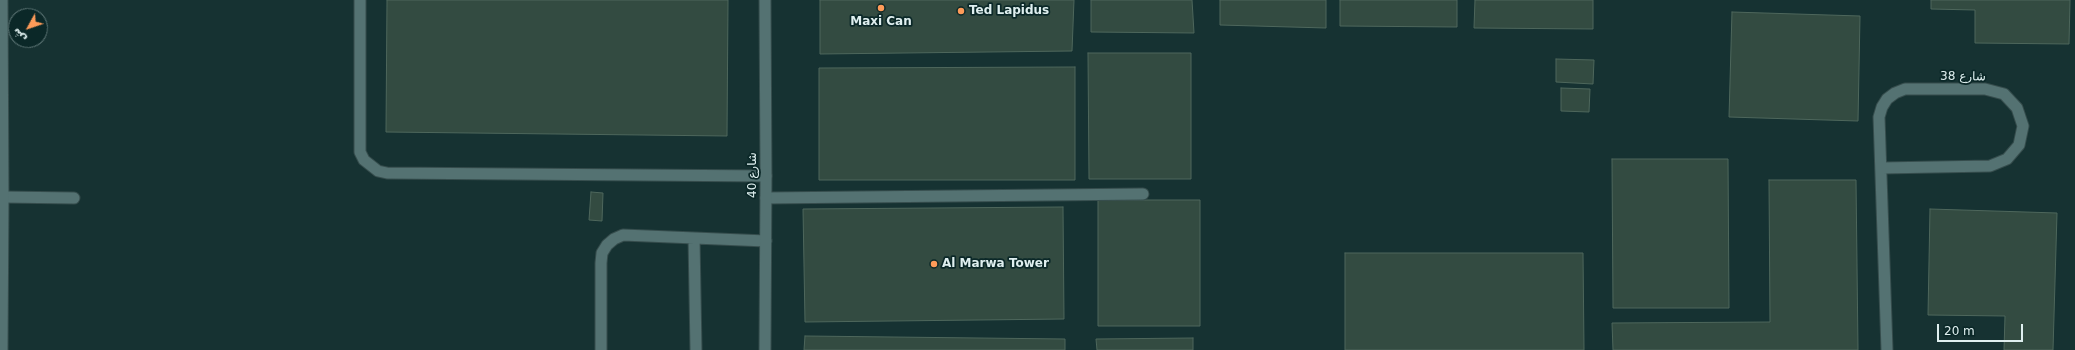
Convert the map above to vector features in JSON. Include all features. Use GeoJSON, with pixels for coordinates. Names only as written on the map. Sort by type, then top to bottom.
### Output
{"type":"FeatureCollection","features":[{"type":"Feature","properties":{"kind":"street"},"geometry":{"type":"LineString","coordinates":[[2,0],[4,197],[2,350]]}},
{"type":"Feature","properties":{"kind":"street"},"geometry":{"type":"LineString","coordinates":[[360,0],[360,152],[364,160],[378,172],[387,174],[766,176]]}},
{"type":"Feature","properties":{"kind":"street","name":"شارع 40"},"geometry":{"type":"LineString","coordinates":[[765,0],[765,350]]}},
{"type":"Feature","properties":{"kind":"street","name":"شارع 38"},"geometry":{"type":"LineString","coordinates":[[1882,168],[1990,166],[2007,159],[2019,144],[2023,126],[2017,108],[2004,94],[1985,89],[1905,89],[1895,93],[1887,99],[1882,107],[1880,117],[1887,350]]}},
{"type":"Feature","properties":{"kind":"street"},"geometry":{"type":"LineString","coordinates":[[766,198],[1143,194]]}},
{"type":"Feature","properties":{"kind":"street"},"geometry":{"type":"LineString","coordinates":[[4,197],[74,198]]}},
{"type":"Feature","properties":{"kind":"street"},"geometry":{"type":"LineString","coordinates":[[601,350],[601,263],[602,253],[607,245],[623,235],[766,241]]}},
{"type":"Feature","properties":{"kind":"street"},"geometry":{"type":"LineString","coordinates":[[694,238],[696,350]]}},
{"type":"Feature","properties":{"kind":"building"},"geometry":{"type":"Polygon","coordinates":[[[387,0],[728,0],[727,136],[386,132],[387,0]]]}},
{"type":"Feature","properties":{"kind":"building"},"geometry":{"type":"Polygon","coordinates":[[[820,0],[1074,0],[1072,51],[820,54],[820,0]]]}},
{"type":"Feature","properties":{"kind":"building"},"geometry":{"type":"Polygon","coordinates":[[[1091,0],[1192,0],[1194,33],[1091,32],[1091,0]]]}},
{"type":"Feature","properties":{"kind":"building"},"geometry":{"type":"Polygon","coordinates":[[[1220,0],[1326,0],[1326,28],[1220,25],[1220,0]]]}},
{"type":"Feature","properties":{"kind":"building"},"geometry":{"type":"Polygon","coordinates":[[[1340,0],[1457,0],[1457,27],[1340,26],[1340,0]]]}},
{"type":"Feature","properties":{"kind":"building"},"geometry":{"type":"Polygon","coordinates":[[[1475,0],[1593,0],[1593,29],[1474,28],[1475,0]]]}},
{"type":"Feature","properties":{"kind":"building"},"geometry":{"type":"Polygon","coordinates":[[[1931,0],[2070,0],[2069,44],[1975,43],[1975,10],[1931,9],[1931,0]]]}},
{"type":"Feature","properties":{"kind":"building"},"geometry":{"type":"Polygon","coordinates":[[[1732,12],[1860,16],[1858,121],[1729,117],[1732,12]]]}},
{"type":"Feature","properties":{"kind":"building"},"geometry":{"type":"Polygon","coordinates":[[[1088,53],[1191,53],[1191,179],[1089,179],[1088,53]]]}},
{"type":"Feature","properties":{"kind":"building"},"geometry":{"type":"Polygon","coordinates":[[[1556,59],[1594,60],[1593,84],[1556,82],[1556,59]]]}},
{"type":"Feature","properties":{"kind":"building"},"geometry":{"type":"Polygon","coordinates":[[[1075,67],[1075,180],[819,180],[819,68],[1075,67]]]}},
{"type":"Feature","properties":{"kind":"building"},"geometry":{"type":"Polygon","coordinates":[[[1561,88],[1590,89],[1589,112],[1561,111],[1561,88]]]}},
{"type":"Feature","properties":{"kind":"building"},"geometry":{"type":"Polygon","coordinates":[[[1612,159],[1728,159],[1729,308],[1613,308],[1612,159]]]}},
{"type":"Feature","properties":{"kind":"building"},"geometry":{"type":"Polygon","coordinates":[[[1769,180],[1856,180],[1858,350],[1613,350],[1612,323],[1770,322],[1769,180]]]}},
{"type":"Feature","properties":{"kind":"building"},"geometry":{"type":"Polygon","coordinates":[[[591,192],[603,193],[602,221],[589,220],[591,192]]]}},
{"type":"Feature","properties":{"kind":"building"},"geometry":{"type":"Polygon","coordinates":[[[1098,200],[1200,200],[1200,326],[1098,326],[1098,200]]]}},
{"type":"Feature","properties":{"kind":"building","name":"Al Marwa Tower"},"geometry":{"type":"Polygon","coordinates":[[[1063,207],[1064,319],[805,322],[803,209],[1063,207]]]}},
{"type":"Feature","properties":{"kind":"building"},"geometry":{"type":"Polygon","coordinates":[[[1930,209],[2057,213],[2053,350],[2004,350],[2005,316],[1928,315],[1930,209]]]}},
{"type":"Feature","properties":{"kind":"building"},"geometry":{"type":"Polygon","coordinates":[[[1345,253],[1583,253],[1584,350],[1345,350],[1345,253]]]}},
{"type":"Feature","properties":{"kind":"building"},"geometry":{"type":"Polygon","coordinates":[[[805,336],[1065,339],[1065,350],[804,350],[805,336]]]}},
{"type":"Feature","properties":{"kind":"building"},"geometry":{"type":"Polygon","coordinates":[[[1193,338],[1193,350],[1097,350],[1096,339],[1193,338]]]}},
{"type":"Feature","properties":{"kind":"place","name":"Maxi Can"},"geometry":{"type":"Point","coordinates":[881,8]}},
{"type":"Feature","properties":{"kind":"place","name":"Ted Lapidus"},"geometry":{"type":"Point","coordinates":[961,11]}},
{"type":"Feature","properties":{"kind":"place","name":"Al Marwa Tower"},"geometry":{"type":"Point","coordinates":[934,264]}}]}
